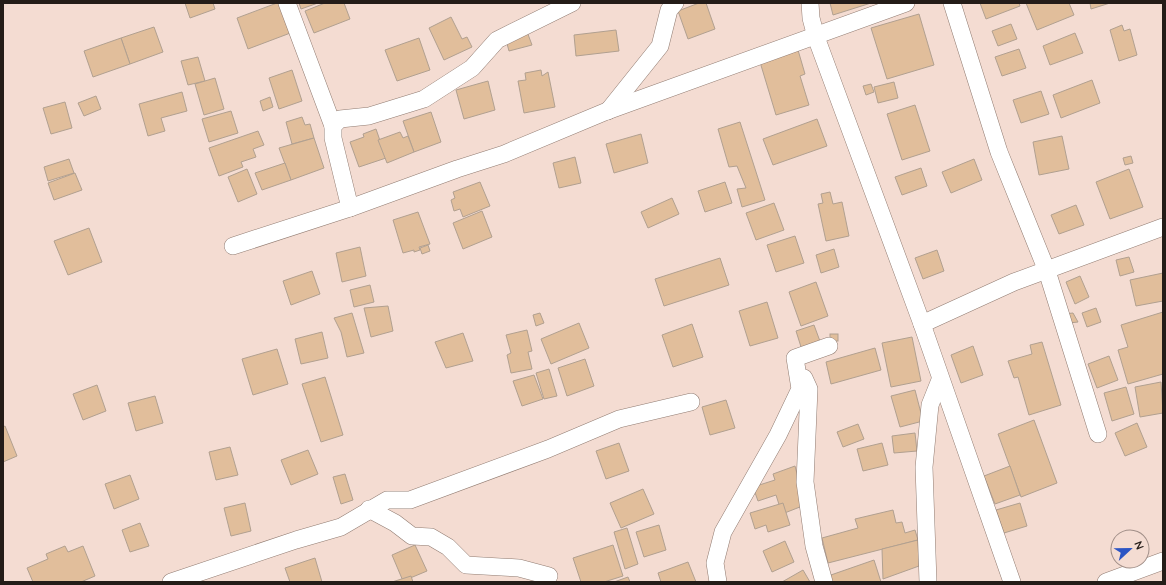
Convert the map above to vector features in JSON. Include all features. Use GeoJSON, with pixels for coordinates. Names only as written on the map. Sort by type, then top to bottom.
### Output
{"type":"FeatureCollection","features":[{"type":"Feature","properties":{"kind":"street"},"geometry":{"type":"LineString","coordinates":[[287,3],[334,126],[334,138],[350,208]]}},
{"type":"Feature","properties":{"kind":"street"},"geometry":{"type":"LineString","coordinates":[[334,126],[340,119],[370,116],[424,99],[451,84],[472,68],[496,40],[572,3]]}},
{"type":"Feature","properties":{"kind":"street"},"geometry":{"type":"LineString","coordinates":[[607,111],[660,46],[669,10],[675,3]]}},
{"type":"Feature","properties":{"kind":"street"},"geometry":{"type":"LineString","coordinates":[[810,3],[811,18],[816,37],[922,324],[940,380],[1012,582]]}},
{"type":"Feature","properties":{"kind":"street"},"geometry":{"type":"LineString","coordinates":[[233,246],[350,208],[457,169],[504,154],[607,111],[816,37],[906,3]]}},
{"type":"Feature","properties":{"kind":"street"},"geometry":{"type":"LineString","coordinates":[[952,3],[999,152],[1047,271],[1098,434]]}},
{"type":"Feature","properties":{"kind":"street"},"geometry":{"type":"LineString","coordinates":[[922,324],[1014,282],[1047,271],[1127,239],[1163,227]]}},
{"type":"Feature","properties":{"kind":"street"},"geometry":{"type":"LineString","coordinates":[[795,358],[829,346]]}},
{"type":"Feature","properties":{"kind":"street"},"geometry":{"type":"LineString","coordinates":[[718,582],[715,564],[723,532],[775,441],[800,389],[795,358]]}},
{"type":"Feature","properties":{"kind":"street"},"geometry":{"type":"LineString","coordinates":[[795,358],[810,389],[805,482],[814,546],[824,582]]}},
{"type":"Feature","properties":{"kind":"street"},"geometry":{"type":"LineString","coordinates":[[928,582],[924,460],[930,406],[940,380]]}},
{"type":"Feature","properties":{"kind":"street"},"geometry":{"type":"LineString","coordinates":[[172,582],[296,540],[340,528],[369,509],[387,500],[410,500],[541,451],[619,419],[691,402]]}},
{"type":"Feature","properties":{"kind":"street"},"geometry":{"type":"LineString","coordinates":[[369,509],[395,523],[412,536],[431,537],[448,547],[466,565],[519,568],[549,576]]}},
{"type":"Feature","properties":{"kind":"street"},"geometry":{"type":"LineString","coordinates":[[1106,582],[1163,561]]}},
{"type":"Feature","properties":{"kind":"building"},"geometry":{"type":"Polygon","coordinates":[[[185,3],[213,3],[215,9],[190,18],[185,3]]]}},
{"type":"Feature","properties":{"kind":"building"},"geometry":{"type":"Polygon","coordinates":[[[277,3],[282,3],[293,32],[248,49],[237,18],[277,3]]]}},
{"type":"Feature","properties":{"kind":"building"},"geometry":{"type":"Polygon","coordinates":[[[299,3],[318,3],[301,9],[299,3]]]}},
{"type":"Feature","properties":{"kind":"building"},"geometry":{"type":"Polygon","coordinates":[[[325,3],[344,3],[350,19],[314,33],[305,11],[325,3]]]}},
{"type":"Feature","properties":{"kind":"building"},"geometry":{"type":"Polygon","coordinates":[[[699,3],[706,3],[715,29],[688,39],[678,11],[699,3]]]}},
{"type":"Feature","properties":{"kind":"building"},"geometry":{"type":"Polygon","coordinates":[[[830,3],[871,3],[833,15],[830,3]]]}},
{"type":"Feature","properties":{"kind":"building"},"geometry":{"type":"Polygon","coordinates":[[[980,3],[1019,3],[1020,6],[986,19],[980,3]]]}},
{"type":"Feature","properties":{"kind":"building"},"geometry":{"type":"Polygon","coordinates":[[[1026,3],[1069,3],[1074,15],[1037,30],[1026,3]]]}},
{"type":"Feature","properties":{"kind":"building"},"geometry":{"type":"Polygon","coordinates":[[[1090,3],[1110,3],[1091,9],[1090,3]]]}},
{"type":"Feature","properties":{"kind":"building"},"geometry":{"type":"Polygon","coordinates":[[[919,14],[934,65],[887,79],[871,28],[919,14]]]}},
{"type":"Feature","properties":{"kind":"building"},"geometry":{"type":"Polygon","coordinates":[[[451,17],[462,39],[467,37],[472,47],[444,60],[429,28],[451,17]]]}},
{"type":"Feature","properties":{"kind":"building"},"geometry":{"type":"Polygon","coordinates":[[[1011,24],[1017,39],[998,46],[992,31],[1011,24]]]}},
{"type":"Feature","properties":{"kind":"building"},"geometry":{"type":"Polygon","coordinates":[[[1122,25],[1124,31],[1130,29],[1137,55],[1119,61],[1110,30],[1122,25]]]}},
{"type":"Feature","properties":{"kind":"building"},"geometry":{"type":"Polygon","coordinates":[[[154,27],[163,52],[130,64],[121,38],[154,27]]]}},
{"type":"Feature","properties":{"kind":"building"},"geometry":{"type":"Polygon","coordinates":[[[526,29],[532,45],[509,51],[506,40],[526,29]]]}},
{"type":"Feature","properties":{"kind":"building"},"geometry":{"type":"Polygon","coordinates":[[[616,30],[619,51],[576,56],[574,35],[616,30]]]}},
{"type":"Feature","properties":{"kind":"building"},"geometry":{"type":"Polygon","coordinates":[[[1075,33],[1083,53],[1050,65],[1043,46],[1075,33]]]}},
{"type":"Feature","properties":{"kind":"building"},"geometry":{"type":"Polygon","coordinates":[[[121,38],[130,64],[93,77],[84,51],[121,38]]]}},
{"type":"Feature","properties":{"kind":"building"},"geometry":{"type":"Polygon","coordinates":[[[419,38],[430,70],[397,81],[385,50],[419,38]]]}},
{"type":"Feature","properties":{"kind":"building"},"geometry":{"type":"Polygon","coordinates":[[[1019,49],[1026,68],[1002,76],[995,57],[1019,49]]]}},
{"type":"Feature","properties":{"kind":"building"},"geometry":{"type":"Polygon","coordinates":[[[798,50],[805,74],[800,76],[809,105],[776,115],[760,62],[798,50]]]}},
{"type":"Feature","properties":{"kind":"building"},"geometry":{"type":"Polygon","coordinates":[[[198,57],[205,81],[188,85],[181,61],[198,57]]]}},
{"type":"Feature","properties":{"kind":"building"},"geometry":{"type":"Polygon","coordinates":[[[292,70],[302,101],[279,109],[269,78],[292,70]]]}},
{"type":"Feature","properties":{"kind":"building"},"geometry":{"type":"Polygon","coordinates":[[[541,70],[542,76],[548,72],[555,107],[524,113],[518,81],[526,80],[525,73],[541,70]]]}},
{"type":"Feature","properties":{"kind":"building"},"geometry":{"type":"Polygon","coordinates":[[[215,78],[224,109],[204,115],[195,84],[215,78]]]}},
{"type":"Feature","properties":{"kind":"building"},"geometry":{"type":"Polygon","coordinates":[[[1092,80],[1100,103],[1061,118],[1053,95],[1092,80]]]}},
{"type":"Feature","properties":{"kind":"building"},"geometry":{"type":"Polygon","coordinates":[[[488,81],[495,110],[464,119],[456,90],[488,81]]]}},
{"type":"Feature","properties":{"kind":"building"},"geometry":{"type":"Polygon","coordinates":[[[894,82],[898,98],[878,103],[874,87],[894,82]]]}},
{"type":"Feature","properties":{"kind":"building"},"geometry":{"type":"Polygon","coordinates":[[[871,84],[874,92],[866,95],[863,86],[871,84]]]}},
{"type":"Feature","properties":{"kind":"building"},"geometry":{"type":"Polygon","coordinates":[[[1041,91],[1049,114],[1021,123],[1013,100],[1041,91]]]}},
{"type":"Feature","properties":{"kind":"building"},"geometry":{"type":"Polygon","coordinates":[[[182,92],[187,111],[161,118],[165,131],[148,136],[139,104],[182,92]]]}},
{"type":"Feature","properties":{"kind":"building"},"geometry":{"type":"Polygon","coordinates":[[[96,96],[101,109],[84,116],[78,103],[96,96]]]}},
{"type":"Feature","properties":{"kind":"building"},"geometry":{"type":"Polygon","coordinates":[[[270,97],[273,107],[263,111],[260,101],[270,97]]]}},
{"type":"Feature","properties":{"kind":"building"},"geometry":{"type":"Polygon","coordinates":[[[65,102],[72,128],[51,134],[43,108],[65,102]]]}},
{"type":"Feature","properties":{"kind":"building"},"geometry":{"type":"Polygon","coordinates":[[[915,105],[930,151],[902,160],[887,114],[915,105]]]}},
{"type":"Feature","properties":{"kind":"building"},"geometry":{"type":"Polygon","coordinates":[[[231,111],[238,133],[209,142],[202,119],[231,111]]]}},
{"type":"Feature","properties":{"kind":"building"},"geometry":{"type":"Polygon","coordinates":[[[431,112],[441,142],[414,152],[403,121],[431,112]]]}},
{"type":"Feature","properties":{"kind":"building"},"geometry":{"type":"Polygon","coordinates":[[[302,117],[305,125],[310,124],[314,138],[292,144],[286,122],[302,117]]]}},
{"type":"Feature","properties":{"kind":"building"},"geometry":{"type":"Polygon","coordinates":[[[817,119],[827,146],[773,165],[763,139],[817,119]]]}},
{"type":"Feature","properties":{"kind":"building"},"geometry":{"type":"Polygon","coordinates":[[[740,122],[765,200],[742,207],[737,189],[746,188],[737,166],[729,167],[718,129],[740,122]]]}},
{"type":"Feature","properties":{"kind":"building"},"geometry":{"type":"Polygon","coordinates":[[[376,129],[386,158],[359,167],[350,142],[364,137],[363,134],[376,129]]]}},
{"type":"Feature","properties":{"kind":"building"},"geometry":{"type":"Polygon","coordinates":[[[258,131],[264,145],[253,149],[256,157],[241,162],[243,167],[219,176],[209,148],[258,131]]]}},
{"type":"Feature","properties":{"kind":"building"},"geometry":{"type":"Polygon","coordinates":[[[400,132],[403,138],[408,136],[414,152],[387,163],[378,140],[400,132]]]}},
{"type":"Feature","properties":{"kind":"building"},"geometry":{"type":"Polygon","coordinates":[[[641,134],[648,163],[614,173],[606,144],[641,134]]]}},
{"type":"Feature","properties":{"kind":"building"},"geometry":{"type":"Polygon","coordinates":[[[1062,136],[1069,169],[1039,175],[1033,142],[1062,136]]]}},
{"type":"Feature","properties":{"kind":"building"},"geometry":{"type":"Polygon","coordinates":[[[314,138],[324,168],[291,180],[279,148],[314,138]]]}},
{"type":"Feature","properties":{"kind":"building"},"geometry":{"type":"Polygon","coordinates":[[[1131,156],[1133,163],[1125,165],[1123,158],[1131,156]]]}},
{"type":"Feature","properties":{"kind":"building"},"geometry":{"type":"Polygon","coordinates":[[[575,157],[581,183],[559,188],[553,163],[575,157]]]}},
{"type":"Feature","properties":{"kind":"building"},"geometry":{"type":"Polygon","coordinates":[[[69,159],[74,173],[48,181],[44,167],[69,159]]]}},
{"type":"Feature","properties":{"kind":"building"},"geometry":{"type":"Polygon","coordinates":[[[974,159],[982,180],[951,193],[942,172],[974,159]]]}},
{"type":"Feature","properties":{"kind":"building"},"geometry":{"type":"Polygon","coordinates":[[[285,163],[291,180],[262,190],[255,173],[285,163]]]}},
{"type":"Feature","properties":{"kind":"building"},"geometry":{"type":"Polygon","coordinates":[[[921,168],[927,186],[902,195],[895,177],[921,168]]]}},
{"type":"Feature","properties":{"kind":"building"},"geometry":{"type":"Polygon","coordinates":[[[247,169],[257,194],[238,202],[228,177],[247,169]]]}},
{"type":"Feature","properties":{"kind":"building"},"geometry":{"type":"Polygon","coordinates":[[[1129,169],[1143,207],[1110,219],[1096,182],[1129,169]]]}},
{"type":"Feature","properties":{"kind":"building"},"geometry":{"type":"Polygon","coordinates":[[[75,173],[82,190],[54,200],[48,183],[75,173]]]}},
{"type":"Feature","properties":{"kind":"building"},"geometry":{"type":"Polygon","coordinates":[[[480,182],[490,206],[463,217],[460,209],[454,211],[451,200],[455,198],[453,192],[480,182]]]}},
{"type":"Feature","properties":{"kind":"building"},"geometry":{"type":"Polygon","coordinates":[[[725,182],[732,203],[705,212],[698,191],[725,182]]]}},
{"type":"Feature","properties":{"kind":"building"},"geometry":{"type":"Polygon","coordinates":[[[830,192],[833,204],[842,202],[849,236],[826,241],[818,204],[823,203],[821,194],[830,192]]]}},
{"type":"Feature","properties":{"kind":"building"},"geometry":{"type":"Polygon","coordinates":[[[672,198],[679,214],[648,228],[641,212],[672,198]]]}},
{"type":"Feature","properties":{"kind":"building"},"geometry":{"type":"Polygon","coordinates":[[[774,203],[784,230],[756,240],[746,213],[774,203]]]}},
{"type":"Feature","properties":{"kind":"building"},"geometry":{"type":"Polygon","coordinates":[[[1076,205],[1084,225],[1059,234],[1051,215],[1076,205]]]}},
{"type":"Feature","properties":{"kind":"building"},"geometry":{"type":"Polygon","coordinates":[[[482,211],[492,237],[463,249],[453,223],[482,211]]]}},
{"type":"Feature","properties":{"kind":"building"},"geometry":{"type":"Polygon","coordinates":[[[418,212],[430,244],[419,247],[420,250],[414,252],[414,250],[403,253],[393,220],[418,212]]]}},
{"type":"Feature","properties":{"kind":"building"},"geometry":{"type":"Polygon","coordinates":[[[89,228],[102,262],[68,275],[54,241],[89,228]]]}},
{"type":"Feature","properties":{"kind":"building"},"geometry":{"type":"Polygon","coordinates":[[[795,236],[804,263],[776,272],[767,245],[795,236]]]}},
{"type":"Feature","properties":{"kind":"building"},"geometry":{"type":"Polygon","coordinates":[[[428,245],[430,251],[422,254],[420,248],[428,245]]]}},
{"type":"Feature","properties":{"kind":"building"},"geometry":{"type":"Polygon","coordinates":[[[360,247],[366,276],[342,282],[336,253],[360,247]]]}},
{"type":"Feature","properties":{"kind":"building"},"geometry":{"type":"Polygon","coordinates":[[[834,249],[839,267],[821,273],[816,255],[834,249]]]}},
{"type":"Feature","properties":{"kind":"building"},"geometry":{"type":"Polygon","coordinates":[[[937,250],[944,271],[923,279],[915,258],[937,250]]]}},
{"type":"Feature","properties":{"kind":"building"},"geometry":{"type":"Polygon","coordinates":[[[1129,257],[1134,272],[1120,276],[1116,260],[1129,257]]]}},
{"type":"Feature","properties":{"kind":"building"},"geometry":{"type":"Polygon","coordinates":[[[720,258],[729,285],[664,306],[655,279],[720,258]]]}},
{"type":"Feature","properties":{"kind":"building"},"geometry":{"type":"Polygon","coordinates":[[[312,271],[320,294],[291,305],[283,281],[312,271]]]}},
{"type":"Feature","properties":{"kind":"building"},"geometry":{"type":"Polygon","coordinates":[[[1163,273],[1163,301],[1136,306],[1130,280],[1163,273]]]}},
{"type":"Feature","properties":{"kind":"building"},"geometry":{"type":"Polygon","coordinates":[[[1080,276],[1089,297],[1075,304],[1066,282],[1080,276]]]}},
{"type":"Feature","properties":{"kind":"building"},"geometry":{"type":"Polygon","coordinates":[[[816,282],[828,316],[801,326],[789,292],[816,282]]]}},
{"type":"Feature","properties":{"kind":"building"},"geometry":{"type":"Polygon","coordinates":[[[370,285],[374,302],[354,307],[350,290],[370,285]]]}},
{"type":"Feature","properties":{"kind":"building"},"geometry":{"type":"Polygon","coordinates":[[[767,302],[778,338],[750,346],[739,311],[767,302]]]}},
{"type":"Feature","properties":{"kind":"building"},"geometry":{"type":"Polygon","coordinates":[[[388,306],[393,331],[371,337],[364,308],[388,306]]]}},
{"type":"Feature","properties":{"kind":"building"},"geometry":{"type":"Polygon","coordinates":[[[1096,308],[1101,322],[1087,327],[1082,313],[1096,308]]]}},
{"type":"Feature","properties":{"kind":"building"},"geometry":{"type":"Polygon","coordinates":[[[1163,312],[1163,374],[1128,384],[1118,350],[1128,347],[1121,325],[1163,312]]]}},
{"type":"Feature","properties":{"kind":"building"},"geometry":{"type":"Polygon","coordinates":[[[352,313],[364,353],[347,357],[341,332],[334,318],[352,313]]]}},
{"type":"Feature","properties":{"kind":"building"},"geometry":{"type":"Polygon","coordinates":[[[540,313],[544,323],[536,326],[533,315],[540,313]]]}},
{"type":"Feature","properties":{"kind":"building"},"geometry":{"type":"Polygon","coordinates":[[[1073,313],[1078,322],[1069,323],[1064,314],[1073,313]]]}},
{"type":"Feature","properties":{"kind":"building"},"geometry":{"type":"Polygon","coordinates":[[[579,323],[589,348],[551,364],[541,339],[579,323]]]}},
{"type":"Feature","properties":{"kind":"building"},"geometry":{"type":"Polygon","coordinates":[[[692,324],[703,357],[673,367],[662,335],[692,324]]]}},
{"type":"Feature","properties":{"kind":"building"},"geometry":{"type":"Polygon","coordinates":[[[814,325],[821,344],[802,350],[796,331],[814,325]]]}},
{"type":"Feature","properties":{"kind":"building"},"geometry":{"type":"Polygon","coordinates":[[[527,330],[532,351],[528,352],[532,369],[511,373],[507,355],[511,353],[506,335],[527,330]]]}},
{"type":"Feature","properties":{"kind":"building"},"geometry":{"type":"Polygon","coordinates":[[[322,332],[328,358],[301,364],[295,339],[322,332]]]}},
{"type":"Feature","properties":{"kind":"building"},"geometry":{"type":"Polygon","coordinates":[[[463,333],[473,361],[446,368],[435,342],[463,333]]]}},
{"type":"Feature","properties":{"kind":"building"},"geometry":{"type":"Polygon","coordinates":[[[830,334],[838,334],[838,341],[830,341],[830,334]]]}},
{"type":"Feature","properties":{"kind":"building"},"geometry":{"type":"Polygon","coordinates":[[[912,337],[921,381],[891,387],[882,343],[912,337]]]}},
{"type":"Feature","properties":{"kind":"building"},"geometry":{"type":"Polygon","coordinates":[[[1042,342],[1061,405],[1029,415],[1018,377],[1014,378],[1008,361],[1032,354],[1030,345],[1042,342]]]}},
{"type":"Feature","properties":{"kind":"building"},"geometry":{"type":"Polygon","coordinates":[[[973,346],[983,375],[961,383],[951,355],[973,346]]]}},
{"type":"Feature","properties":{"kind":"building"},"geometry":{"type":"Polygon","coordinates":[[[875,348],[881,370],[831,384],[826,362],[875,348]]]}},
{"type":"Feature","properties":{"kind":"building"},"geometry":{"type":"Polygon","coordinates":[[[277,349],[288,384],[253,395],[242,359],[277,349]]]}},
{"type":"Feature","properties":{"kind":"building"},"geometry":{"type":"Polygon","coordinates":[[[1109,356],[1118,380],[1097,388],[1088,364],[1109,356]]]}},
{"type":"Feature","properties":{"kind":"building"},"geometry":{"type":"Polygon","coordinates":[[[585,359],[594,386],[567,396],[558,368],[585,359]]]}},
{"type":"Feature","properties":{"kind":"building"},"geometry":{"type":"Polygon","coordinates":[[[549,369],[557,396],[544,399],[536,373],[549,369]]]}},
{"type":"Feature","properties":{"kind":"building"},"geometry":{"type":"Polygon","coordinates":[[[534,375],[543,399],[522,406],[513,381],[534,375]]]}},
{"type":"Feature","properties":{"kind":"building"},"geometry":{"type":"Polygon","coordinates":[[[325,377],[343,435],[321,442],[302,384],[325,377]]]}},
{"type":"Feature","properties":{"kind":"building"},"geometry":{"type":"Polygon","coordinates":[[[1161,382],[1163,413],[1140,417],[1135,387],[1161,382]]]}},
{"type":"Feature","properties":{"kind":"building"},"geometry":{"type":"Polygon","coordinates":[[[97,385],[106,411],[83,420],[73,394],[97,385]]]}},
{"type":"Feature","properties":{"kind":"building"},"geometry":{"type":"Polygon","coordinates":[[[1126,387],[1134,414],[1112,421],[1104,393],[1126,387]]]}},
{"type":"Feature","properties":{"kind":"building"},"geometry":{"type":"Polygon","coordinates":[[[915,390],[923,421],[900,427],[891,396],[915,390]]]}},
{"type":"Feature","properties":{"kind":"building"},"geometry":{"type":"Polygon","coordinates":[[[155,396],[163,423],[136,431],[128,403],[155,396]]]}},
{"type":"Feature","properties":{"kind":"building"},"geometry":{"type":"Polygon","coordinates":[[[726,400],[735,428],[710,435],[702,407],[726,400]]]}},
{"type":"Feature","properties":{"kind":"building"},"geometry":{"type":"Polygon","coordinates":[[[1034,420],[1057,483],[1021,497],[998,434],[1034,420]]]}},
{"type":"Feature","properties":{"kind":"building"},"geometry":{"type":"Polygon","coordinates":[[[1137,423],[1147,447],[1125,456],[1115,433],[1137,423]]]}},
{"type":"Feature","properties":{"kind":"building"},"geometry":{"type":"Polygon","coordinates":[[[858,424],[864,439],[843,447],[837,432],[858,424]]]}},
{"type":"Feature","properties":{"kind":"building"},"geometry":{"type":"Polygon","coordinates":[[[5,426],[17,456],[3,462],[3,427],[5,426]]]}},
{"type":"Feature","properties":{"kind":"building"},"geometry":{"type":"Polygon","coordinates":[[[915,433],[917,451],[894,453],[892,436],[915,433]]]}},
{"type":"Feature","properties":{"kind":"building"},"geometry":{"type":"Polygon","coordinates":[[[619,443],[629,471],[606,479],[596,451],[619,443]]]}},
{"type":"Feature","properties":{"kind":"building"},"geometry":{"type":"Polygon","coordinates":[[[882,443],[888,465],[863,471],[857,449],[882,443]]]}},
{"type":"Feature","properties":{"kind":"building"},"geometry":{"type":"Polygon","coordinates":[[[230,447],[238,475],[216,480],[209,452],[230,447]]]}},
{"type":"Feature","properties":{"kind":"building"},"geometry":{"type":"Polygon","coordinates":[[[308,450],[318,474],[291,485],[281,460],[308,450]]]}},
{"type":"Feature","properties":{"kind":"building"},"geometry":{"type":"Polygon","coordinates":[[[795,466],[805,505],[782,514],[776,495],[758,501],[753,487],[775,480],[773,474],[795,466]]]}},
{"type":"Feature","properties":{"kind":"building"},"geometry":{"type":"Polygon","coordinates":[[[1010,466],[1020,495],[995,504],[984,476],[1010,466]]]}},
{"type":"Feature","properties":{"kind":"building"},"geometry":{"type":"Polygon","coordinates":[[[345,474],[353,500],[341,504],[333,477],[345,474]]]}},
{"type":"Feature","properties":{"kind":"building"},"geometry":{"type":"Polygon","coordinates":[[[130,475],[139,499],[114,509],[105,484],[130,475]]]}},
{"type":"Feature","properties":{"kind":"building"},"geometry":{"type":"Polygon","coordinates":[[[643,489],[654,514],[621,528],[610,503],[643,489]]]}},
{"type":"Feature","properties":{"kind":"building"},"geometry":{"type":"Polygon","coordinates":[[[245,503],[251,531],[231,536],[224,508],[245,503]]]}},
{"type":"Feature","properties":{"kind":"building"},"geometry":{"type":"Polygon","coordinates":[[[783,503],[790,525],[768,532],[766,525],[755,529],[750,513],[783,503]]]}},
{"type":"Feature","properties":{"kind":"building"},"geometry":{"type":"Polygon","coordinates":[[[1020,503],[1027,526],[1004,533],[996,510],[1020,503]]]}},
{"type":"Feature","properties":{"kind":"building"},"geometry":{"type":"Polygon","coordinates":[[[893,510],[896,523],[902,522],[905,533],[915,530],[918,540],[828,563],[822,538],[858,528],[855,519],[893,510]]]}},
{"type":"Feature","properties":{"kind":"building"},"geometry":{"type":"Polygon","coordinates":[[[140,523],[149,546],[130,552],[122,530],[140,523]]]}},
{"type":"Feature","properties":{"kind":"building"},"geometry":{"type":"Polygon","coordinates":[[[659,525],[666,550],[644,557],[636,532],[659,525]]]}},
{"type":"Feature","properties":{"kind":"building"},"geometry":{"type":"Polygon","coordinates":[[[627,528],[638,564],[625,569],[614,532],[627,528]]]}},
{"type":"Feature","properties":{"kind":"building"},"geometry":{"type":"Polygon","coordinates":[[[918,540],[919,566],[883,579],[882,549],[918,540]]]}},
{"type":"Feature","properties":{"kind":"building"},"geometry":{"type":"Polygon","coordinates":[[[785,541],[794,562],[772,572],[763,551],[785,541]]]}},
{"type":"Feature","properties":{"kind":"building"},"geometry":{"type":"Polygon","coordinates":[[[415,545],[427,571],[403,581],[392,555],[415,545]]]}},
{"type":"Feature","properties":{"kind":"building"},"geometry":{"type":"Polygon","coordinates":[[[613,545],[623,576],[604,582],[581,582],[573,558],[613,545]]]}},
{"type":"Feature","properties":{"kind":"building"},"geometry":{"type":"Polygon","coordinates":[[[65,546],[68,552],[83,546],[95,576],[81,582],[33,582],[27,568],[48,559],[46,554],[65,546]]]}},
{"type":"Feature","properties":{"kind":"building"},"geometry":{"type":"Polygon","coordinates":[[[315,558],[322,582],[290,582],[285,568],[315,558]]]}},
{"type":"Feature","properties":{"kind":"building"},"geometry":{"type":"Polygon","coordinates":[[[874,560],[881,582],[831,582],[828,576],[874,560]]]}},
{"type":"Feature","properties":{"kind":"building"},"geometry":{"type":"Polygon","coordinates":[[[688,562],[696,582],[661,582],[658,573],[688,562]]]}},
{"type":"Feature","properties":{"kind":"building"},"geometry":{"type":"Polygon","coordinates":[[[803,570],[810,582],[782,582],[803,570]]]}},
{"type":"Feature","properties":{"kind":"building"},"geometry":{"type":"Polygon","coordinates":[[[411,576],[413,582],[392,582],[411,576]]]}},
{"type":"Feature","properties":{"kind":"building"},"geometry":{"type":"Polygon","coordinates":[[[628,577],[630,582],[614,582],[628,577]]]}}]}
